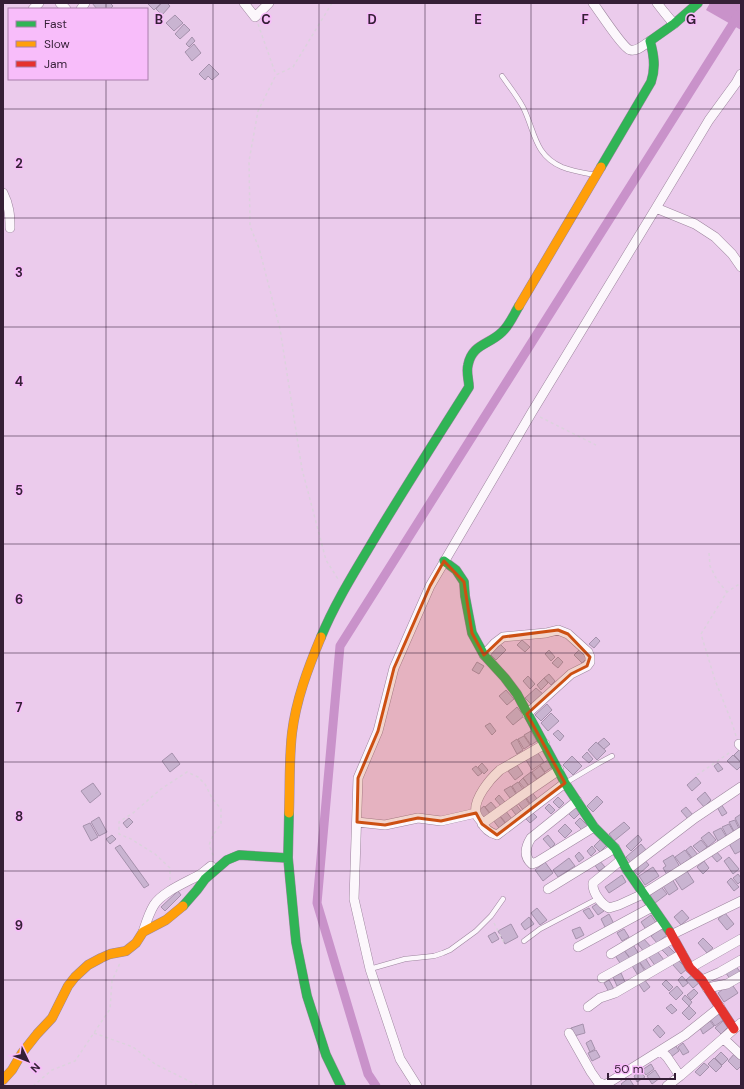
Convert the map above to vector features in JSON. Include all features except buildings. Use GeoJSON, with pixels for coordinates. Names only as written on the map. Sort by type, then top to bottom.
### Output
{"type":"FeatureCollection","features":[{"type":"Feature","properties":{"kind":"street"},"geometry":{"type":"LineString","coordinates":[[244,3],[256,17],[269,3]]}},
{"type":"Feature","properties":{"kind":"street"},"geometry":{"type":"LineString","coordinates":[[593,3],[621,41],[629,50],[632,51],[638,49],[674,24],[698,3]]}},
{"type":"Feature","properties":{"kind":"street"},"geometry":{"type":"LineString","coordinates":[[657,3],[674,24]]}},
{"type":"Feature","properties":{"kind":"street"},"geometry":{"type":"LineString","coordinates":[[341,1086],[326,1055],[307,996],[296,942],[288,858],[290,771],[292,734],[296,706],[311,661],[327,622],[344,590],[402,493],[469,387],[467,370],[468,363],[474,351],[480,345],[504,331],[651,82],[655,67],[650,41]]}},
{"type":"Feature","properties":{"kind":"street"},"geometry":{"type":"LineString","coordinates":[[417,1086],[400,1059],[370,969],[354,899],[358,778],[378,732],[394,668],[430,586],[532,412],[710,120],[741,74]]}},
{"type":"Feature","properties":{"kind":"street"},"geometry":{"type":"LineString","coordinates":[[3,193],[10,211],[10,228]]}},
{"type":"Feature","properties":{"kind":"street"},"geometry":{"type":"LineString","coordinates":[[656,208],[695,224],[715,237],[732,254],[741,268]]}},
{"type":"Feature","properties":{"kind":"street"},"geometry":{"type":"LineString","coordinates":[[444,561],[456,570],[464,582],[472,633],[484,655],[518,694],[565,783],[594,827],[615,848],[627,870],[673,937],[690,968],[704,984],[720,1007],[738,1026],[667,1086]]}},
{"type":"Feature","properties":{"kind":"street"},"geometry":{"type":"LineString","coordinates":[[484,655],[503,637],[546,633],[558,630],[568,634],[588,652],[590,662],[587,666],[571,674],[528,714]]}},
{"type":"Feature","properties":{"kind":"street"},"geometry":{"type":"LineString","coordinates":[[545,744],[495,774],[488,782],[480,796],[476,805],[476,813],[482,824],[489,832],[497,835],[500,834],[565,783]]}},
{"type":"Feature","properties":{"kind":"street"},"geometry":{"type":"LineString","coordinates":[[482,824],[559,770]]}},
{"type":"Feature","properties":{"kind":"street"},"geometry":{"type":"LineString","coordinates":[[627,870],[695,818],[741,787]]}},
{"type":"Feature","properties":{"kind":"street"},"geometry":{"type":"LineString","coordinates":[[577,801],[528,843],[526,851],[529,862],[532,864],[537,862],[594,827]]}},
{"type":"Feature","properties":{"kind":"street"},"geometry":{"type":"LineString","coordinates":[[357,822],[385,825],[418,818],[441,821],[476,813]]}},
{"type":"Feature","properties":{"kind":"street"},"geometry":{"type":"LineString","coordinates":[[621,860],[593,883],[593,888],[596,895],[609,908],[643,894],[741,832]]}},
{"type":"Feature","properties":{"kind":"street"},"geometry":{"type":"LineString","coordinates":[[548,889],[615,848]]}},
{"type":"Feature","properties":{"kind":"street"},"geometry":{"type":"LineString","coordinates":[[3,1080],[37,1034],[52,1018],[68,986],[75,977],[88,965],[110,954],[126,951],[136,942],[143,932],[154,905],[164,895],[222,860],[233,856],[239,855],[288,858]]}},
{"type":"Feature","properties":{"kind":"street"},"geometry":{"type":"LineString","coordinates":[[143,932],[166,920],[179,910],[222,860]]}},
{"type":"Feature","properties":{"kind":"street"},"geometry":{"type":"LineString","coordinates":[[602,978],[673,937],[741,901]]}},
{"type":"Feature","properties":{"kind":"street"},"geometry":{"type":"LineString","coordinates":[[578,947],[652,907]]}},
{"type":"Feature","properties":{"kind":"street"},"geometry":{"type":"LineString","coordinates":[[611,954],[663,924]]}},
{"type":"Feature","properties":{"kind":"street"},"geometry":{"type":"LineString","coordinates":[[690,968],[741,939]]}},
{"type":"Feature","properties":{"kind":"street"},"geometry":{"type":"LineString","coordinates":[[588,1007],[600,998],[615,993],[682,954]]}},
{"type":"Feature","properties":{"kind":"street"},"geometry":{"type":"LineString","coordinates":[[704,984],[720,972],[741,960]]}},
{"type":"Feature","properties":{"kind":"street"},"geometry":{"type":"LineString","coordinates":[[704,984],[727,984],[741,976]]}},
{"type":"Feature","properties":{"kind":"street"},"geometry":{"type":"LineString","coordinates":[[570,1033],[591,1072],[598,1082],[605,1085],[685,1035],[720,1007]]}},
{"type":"Feature","properties":{"kind":"street"},"geometry":{"type":"LineString","coordinates":[[724,1039],[741,1055]]}},
{"type":"Feature","properties":{"kind":"street"},"geometry":{"type":"LineString","coordinates":[[661,1051],[680,1076]]}},
{"type":"Feature","properties":{"kind":"lane"},"geometry":{"type":"LineString","coordinates":[[502,76],[522,106],[530,122],[535,140],[544,155],[562,167],[595,175]]}},
{"type":"Feature","properties":{"kind":"lane"},"geometry":{"type":"LineString","coordinates":[[565,783],[612,756]]}},
{"type":"Feature","properties":{"kind":"lane"},"geometry":{"type":"LineString","coordinates":[[524,941],[540,929],[599,898]]}},
{"type":"Feature","properties":{"kind":"lane"},"geometry":{"type":"LineString","coordinates":[[370,969],[405,959],[420,958],[444,953],[450,950],[476,931],[503,899]]}},
{"type":"Feature","properties":{"kind":"path"},"geometry":{"type":"LineString","coordinates":[[332,3],[293,67],[276,75],[258,111],[249,161],[250,226],[259,248],[280,329],[302,469],[326,560],[344,590]]}},
{"type":"Feature","properties":{"kind":"path"},"geometry":{"type":"LineString","coordinates":[[256,17],[276,75]]}},
{"type":"Feature","properties":{"kind":"path"},"geometry":{"type":"LineString","coordinates":[[532,412],[596,445]]}},
{"type":"Feature","properties":{"kind":"path"},"geometry":{"type":"LineString","coordinates":[[708,553],[710,566],[717,580],[727,592]]}},
{"type":"Feature","properties":{"kind":"path"},"geometry":{"type":"LineString","coordinates":[[697,775],[740,745],[715,680],[701,634],[727,592],[741,583]]}},
{"type":"Feature","properties":{"kind":"path"},"geometry":{"type":"LineString","coordinates":[[171,891],[170,868],[155,854],[131,839],[119,834],[119,822],[161,789],[187,772],[198,776],[205,784],[212,798],[221,810],[221,824],[208,845],[212,853],[222,860]]}},
{"type":"Feature","properties":{"kind":"path"},"geometry":{"type":"LineString","coordinates":[[490,916],[505,945]]}},
{"type":"Feature","properties":{"kind":"path"},"geometry":{"type":"LineString","coordinates":[[33,1086],[52,1070],[75,1061],[110,1009],[112,980],[126,951]]}},
{"type":"Feature","properties":{"kind":"path"},"geometry":{"type":"LineString","coordinates":[[94,1033],[133,1047],[155,1064],[199,1086]]}},
{"type":"Feature","properties":{"kind":"highlighted area"},"geometry":{"type":"Polygon","coordinates":[[[444,561],[464,582],[472,633],[484,655],[503,637],[558,630],[568,634],[590,657],[587,666],[571,674],[527,714],[565,783],[497,835],[482,824],[476,813],[441,821],[418,818],[385,825],[357,822],[358,778],[378,731],[394,668],[430,586],[444,561]]]}},
{"type":"Feature","properties":{"kind":"shaded area"},"geometry":{"type":"Polygon","coordinates":[[[710,3],[741,3],[741,30],[706,10],[710,3]]]}},
{"type":"Feature","properties":{"kind":"waterway"},"geometry":{"type":"LineString","coordinates":[[376,1086],[368,1074],[317,903],[340,646],[741,11]]}},
{"type":"Feature","properties":{"kind":"traffic: fast"},"geometry":{"type":"LineString","coordinates":[[601,167],[651,82],[654,72],[654,62],[650,41],[674,24],[698,3]]}},
{"type":"Feature","properties":{"kind":"traffic: fast"},"geometry":{"type":"LineString","coordinates":[[321,637],[326,624],[359,565],[469,387],[467,368],[470,358],[477,349],[505,329],[519,306]]}},
{"type":"Feature","properties":{"kind":"traffic: fast"},"geometry":{"type":"LineString","coordinates":[[444,561],[456,570],[464,582],[472,633],[484,655],[517,694],[565,783],[594,827],[615,848],[627,870],[670,932]]}},
{"type":"Feature","properties":{"kind":"traffic: fast"},"geometry":{"type":"LineString","coordinates":[[289,813],[288,858],[296,942],[307,996],[326,1055],[341,1086]]}},
{"type":"Feature","properties":{"kind":"traffic: fast"},"geometry":{"type":"LineString","coordinates":[[183,906],[205,879],[227,860],[239,855],[288,858]]}},
{"type":"Feature","properties":{"kind":"traffic: slow"},"geometry":{"type":"LineString","coordinates":[[519,306],[601,167]]}},
{"type":"Feature","properties":{"kind":"traffic: slow"},"geometry":{"type":"LineString","coordinates":[[289,813],[290,753],[296,708],[303,684],[321,637]]}},
{"type":"Feature","properties":{"kind":"traffic: slow"},"geometry":{"type":"LineString","coordinates":[[3,1080],[12,1070],[22,1053],[37,1034],[52,1018],[68,986],[75,977],[88,965],[101,958],[110,954],[126,951],[136,943],[143,932],[166,920],[183,906]]}},
{"type":"Feature","properties":{"kind":"traffic: jam"},"geometry":{"type":"LineString","coordinates":[[670,932],[690,968],[702,980],[734,1029]]}}]}
